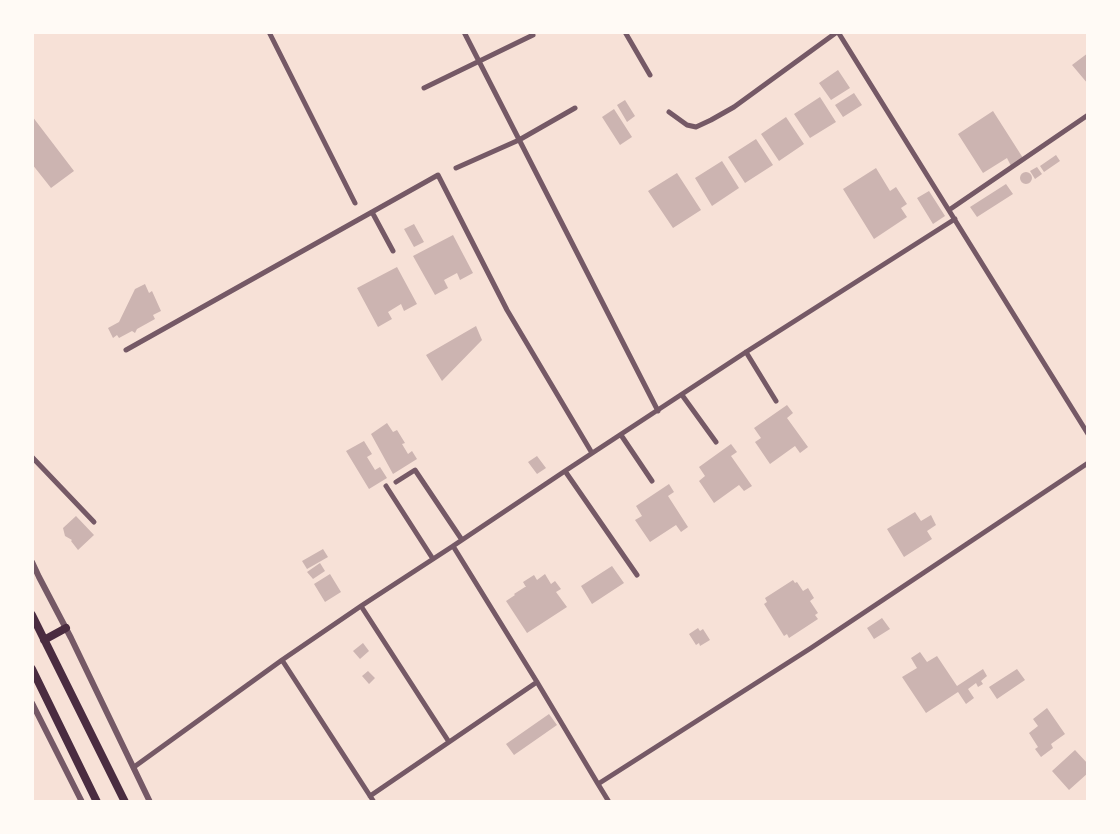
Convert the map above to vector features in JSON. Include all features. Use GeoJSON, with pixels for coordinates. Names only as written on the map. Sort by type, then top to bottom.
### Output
{"type":"FeatureCollection","features":[{"type":"Feature","properties":{"kind":"highway"},"geometry":{"type":"LineString","coordinates":[[32,615],[125,802]]}},
{"type":"Feature","properties":{"kind":"highway"},"geometry":{"type":"LineString","coordinates":[[44,640],[66,628]]}},
{"type":"Feature","properties":{"kind":"highway"},"geometry":{"type":"LineString","coordinates":[[32,669],[97,802]]}},
{"type":"Feature","properties":{"kind":"street"},"geometry":{"type":"LineString","coordinates":[[269,32],[355,203]]}},
{"type":"Feature","properties":{"kind":"street"},"geometry":{"type":"LineString","coordinates":[[464,32],[658,410]]}},
{"type":"Feature","properties":{"kind":"street"},"geometry":{"type":"LineString","coordinates":[[625,32],[650,75]]}},
{"type":"Feature","properties":{"kind":"street"},"geometry":{"type":"LineString","coordinates":[[669,112],[687,125],[696,127],[711,120],[734,107],[837,32],[1088,434]]}},
{"type":"Feature","properties":{"kind":"street"},"geometry":{"type":"LineString","coordinates":[[424,88],[533,36]]}},
{"type":"Feature","properties":{"kind":"street"},"geometry":{"type":"LineString","coordinates":[[456,168],[519,140],[575,108]]}},
{"type":"Feature","properties":{"kind":"street"},"geometry":{"type":"LineString","coordinates":[[949,210],[1088,115]]}},
{"type":"Feature","properties":{"kind":"street"},"geometry":{"type":"LineString","coordinates":[[126,350],[438,175],[507,310],[592,453]]}},
{"type":"Feature","properties":{"kind":"street"},"geometry":{"type":"LineString","coordinates":[[372,212],[393,251]]}},
{"type":"Feature","properties":{"kind":"street"},"geometry":{"type":"LineString","coordinates":[[134,767],[282,660],[361,606],[746,352],[955,219]]}},
{"type":"Feature","properties":{"kind":"street"},"geometry":{"type":"LineString","coordinates":[[746,352],[776,401]]}},
{"type":"Feature","properties":{"kind":"street"},"geometry":{"type":"LineString","coordinates":[[682,394],[716,442]]}},
{"type":"Feature","properties":{"kind":"street"},"geometry":{"type":"LineString","coordinates":[[621,435],[652,482]]}},
{"type":"Feature","properties":{"kind":"street"},"geometry":{"type":"LineString","coordinates":[[32,457],[94,522]]}},
{"type":"Feature","properties":{"kind":"street"},"geometry":{"type":"LineString","coordinates":[[598,784],[811,648],[1088,463]]}},
{"type":"Feature","properties":{"kind":"street"},"geometry":{"type":"LineString","coordinates":[[396,482],[414,470],[462,540]]}},
{"type":"Feature","properties":{"kind":"street"},"geometry":{"type":"LineString","coordinates":[[565,471],[637,575]]}},
{"type":"Feature","properties":{"kind":"street"},"geometry":{"type":"LineString","coordinates":[[386,486],[432,559]]}},
{"type":"Feature","properties":{"kind":"street"},"geometry":{"type":"LineString","coordinates":[[453,546],[609,802]]}},
{"type":"Feature","properties":{"kind":"street"},"geometry":{"type":"LineString","coordinates":[[32,562],[150,802]]}},
{"type":"Feature","properties":{"kind":"street"},"geometry":{"type":"LineString","coordinates":[[361,606],[449,742]]}},
{"type":"Feature","properties":{"kind":"street"},"geometry":{"type":"LineString","coordinates":[[282,660],[374,802]]}},
{"type":"Feature","properties":{"kind":"street"},"geometry":{"type":"LineString","coordinates":[[370,796],[537,682]]}},
{"type":"Feature","properties":{"kind":"street"},"geometry":{"type":"LineString","coordinates":[[32,704],[82,802]]}},
{"type":"Feature","properties":{"kind":"building"},"geometry":{"type":"Polygon","coordinates":[[[1088,53],[1088,84],[1072,65],[1088,53]]]}},
{"type":"Feature","properties":{"kind":"building"},"geometry":{"type":"Polygon","coordinates":[[[838,70],[850,88],[831,100],[819,83],[838,70]]]}},
{"type":"Feature","properties":{"kind":"building"},"geometry":{"type":"Polygon","coordinates":[[[854,93],[862,105],[843,117],[835,105],[854,93]]]}},
{"type":"Feature","properties":{"kind":"building"},"geometry":{"type":"Polygon","coordinates":[[[820,97],[836,122],[810,138],[794,114],[820,97]]]}},
{"type":"Feature","properties":{"kind":"building"},"geometry":{"type":"Polygon","coordinates":[[[625,100],[635,116],[627,122],[617,105],[625,100]]]}},
{"type":"Feature","properties":{"kind":"building"},"geometry":{"type":"Polygon","coordinates":[[[614,109],[632,137],[620,145],[602,117],[614,109]]]}},
{"type":"Feature","properties":{"kind":"building"},"geometry":{"type":"Polygon","coordinates":[[[993,111],[1023,158],[1011,166],[1007,158],[983,173],[958,134],[993,111]]]}},
{"type":"Feature","properties":{"kind":"building"},"geometry":{"type":"Polygon","coordinates":[[[32,116],[74,171],[51,188],[32,164],[32,116]]]}},
{"type":"Feature","properties":{"kind":"building"},"geometry":{"type":"Polygon","coordinates":[[[786,117],[804,144],[779,161],[761,134],[786,117]]]}},
{"type":"Feature","properties":{"kind":"building"},"geometry":{"type":"Polygon","coordinates":[[[756,139],[773,165],[745,183],[728,157],[756,139]]]}},
{"type":"Feature","properties":{"kind":"building"},"geometry":{"type":"Polygon","coordinates":[[[1056,155],[1060,161],[1044,172],[1040,166],[1056,155]]]}},
{"type":"Feature","properties":{"kind":"building"},"geometry":{"type":"Polygon","coordinates":[[[722,161],[739,188],[712,206],[695,178],[722,161]]]}},
{"type":"Feature","properties":{"kind":"building"},"geometry":{"type":"Polygon","coordinates":[[[1037,167],[1042,174],[1035,179],[1030,171],[1037,167]]]}},
{"type":"Feature","properties":{"kind":"building"},"geometry":{"type":"Polygon","coordinates":[[[876,168],[890,191],[896,187],[907,204],[901,208],[907,217],[874,239],[843,189],[876,168]]]}},
{"type":"Feature","properties":{"kind":"building"},"geometry":{"type":"Polygon","coordinates":[[[1026,172],[1032,178],[1026,184],[1020,178],[1026,172]]]}},
{"type":"Feature","properties":{"kind":"building"},"geometry":{"type":"Polygon","coordinates":[[[677,173],[701,210],[673,228],[648,191],[677,173]]]}},
{"type":"Feature","properties":{"kind":"building"},"geometry":{"type":"Polygon","coordinates":[[[1006,184],[1013,194],[977,217],[970,207],[1006,184]]]}},
{"type":"Feature","properties":{"kind":"building"},"geometry":{"type":"Polygon","coordinates":[[[929,191],[945,216],[933,224],[917,198],[929,191]]]}},
{"type":"Feature","properties":{"kind":"building"},"geometry":{"type":"Polygon","coordinates":[[[414,224],[424,242],[414,247],[404,229],[414,224]]]}},
{"type":"Feature","properties":{"kind":"building"},"geometry":{"type":"Polygon","coordinates":[[[453,235],[473,273],[460,280],[457,273],[444,280],[448,288],[435,295],[413,256],[453,235]]]}},
{"type":"Feature","properties":{"kind":"building"},"geometry":{"type":"Polygon","coordinates":[[[397,267],[417,304],[404,311],[401,304],[388,312],[392,319],[378,327],[357,288],[397,267]]]}},
{"type":"Feature","properties":{"kind":"building"},"geometry":{"type":"Polygon","coordinates":[[[145,284],[149,293],[152,291],[161,311],[153,315],[155,319],[137,329],[135,333],[132,331],[119,338],[117,335],[113,338],[108,328],[119,322],[135,289],[145,284]]]}},
{"type":"Feature","properties":{"kind":"building"},"geometry":{"type":"Polygon","coordinates":[[[476,326],[482,340],[442,381],[426,355],[476,326]]]}},
{"type":"Feature","properties":{"kind":"building"},"geometry":{"type":"Polygon","coordinates":[[[787,405],[793,413],[787,418],[808,447],[800,453],[795,446],[770,464],[755,442],[761,438],[754,428],[787,405]]]}},
{"type":"Feature","properties":{"kind":"building"},"geometry":{"type":"Polygon","coordinates":[[[387,423],[393,432],[397,430],[405,443],[402,444],[408,454],[412,451],[417,459],[393,474],[371,434],[387,423]]]}},
{"type":"Feature","properties":{"kind":"building"},"geometry":{"type":"Polygon","coordinates":[[[364,441],[372,454],[367,457],[375,470],[380,467],[387,478],[369,489],[346,451],[364,441]]]}},
{"type":"Feature","properties":{"kind":"building"},"geometry":{"type":"Polygon","coordinates":[[[731,444],[737,452],[731,456],[752,486],[744,491],[739,485],[714,503],[699,481],[705,476],[699,467],[731,444]]]}},
{"type":"Feature","properties":{"kind":"building"},"geometry":{"type":"Polygon","coordinates":[[[537,456],[546,468],[537,474],[528,462],[537,456]]]}},
{"type":"Feature","properties":{"kind":"building"},"geometry":{"type":"Polygon","coordinates":[[[669,484],[674,492],[668,496],[688,527],[681,532],[676,525],[650,542],[635,520],[642,516],[636,506],[669,484]]]}},
{"type":"Feature","properties":{"kind":"building"},"geometry":{"type":"Polygon","coordinates":[[[915,512],[921,521],[931,515],[936,525],[927,531],[932,539],[904,557],[887,529],[915,512]]]}},
{"type":"Feature","properties":{"kind":"building"},"geometry":{"type":"Polygon","coordinates":[[[76,516],[94,535],[78,550],[72,540],[65,536],[63,528],[76,516]]]}},
{"type":"Feature","properties":{"kind":"building"},"geometry":{"type":"Polygon","coordinates":[[[323,549],[328,557],[307,569],[302,561],[323,549]]]}},
{"type":"Feature","properties":{"kind":"building"},"geometry":{"type":"Polygon","coordinates":[[[320,563],[325,571],[313,579],[307,572],[320,563]]]}},
{"type":"Feature","properties":{"kind":"building"},"geometry":{"type":"Polygon","coordinates":[[[612,566],[624,583],[592,604],[581,586],[612,566]]]}},
{"type":"Feature","properties":{"kind":"building"},"geometry":{"type":"Polygon","coordinates":[[[330,574],[341,592],[325,602],[314,584],[330,574]]]}},
{"type":"Feature","properties":{"kind":"building"},"geometry":{"type":"Polygon","coordinates":[[[545,574],[551,584],[555,581],[561,589],[556,592],[567,607],[527,633],[506,601],[526,587],[523,582],[534,575],[537,580],[545,574]]]}},
{"type":"Feature","properties":{"kind":"building"},"geometry":{"type":"Polygon","coordinates":[[[793,580],[795,583],[797,582],[803,591],[808,588],[814,598],[810,601],[818,613],[815,615],[818,619],[789,638],[787,634],[784,636],[764,604],[767,602],[765,598],[793,580]]]}},
{"type":"Feature","properties":{"kind":"building"},"geometry":{"type":"Polygon","coordinates":[[[882,618],[890,629],[874,639],[867,628],[882,618]]]}},
{"type":"Feature","properties":{"kind":"building"},"geometry":{"type":"Polygon","coordinates":[[[698,628],[700,631],[703,629],[710,640],[700,646],[699,643],[696,645],[689,634],[698,628]]]}},
{"type":"Feature","properties":{"kind":"building"},"geometry":{"type":"Polygon","coordinates":[[[363,643],[369,651],[360,659],[353,651],[363,643]]]}},
{"type":"Feature","properties":{"kind":"building"},"geometry":{"type":"Polygon","coordinates":[[[920,652],[927,662],[937,656],[957,686],[983,669],[987,676],[981,681],[983,684],[978,687],[976,683],[968,689],[974,698],[966,704],[958,692],[926,713],[902,677],[917,668],[911,658],[920,652]]]}},
{"type":"Feature","properties":{"kind":"building"},"geometry":{"type":"Polygon","coordinates":[[[1017,669],[1025,680],[997,699],[989,687],[1017,669]]]}},
{"type":"Feature","properties":{"kind":"building"},"geometry":{"type":"Polygon","coordinates":[[[368,671],[375,678],[369,684],[362,676],[368,671]]]}},
{"type":"Feature","properties":{"kind":"building"},"geometry":{"type":"Polygon","coordinates":[[[1047,708],[1065,734],[1051,744],[1053,748],[1041,757],[1035,749],[1038,747],[1029,733],[1038,726],[1033,719],[1047,708]]]}},
{"type":"Feature","properties":{"kind":"building"},"geometry":{"type":"Polygon","coordinates":[[[549,714],[557,725],[514,755],[506,744],[549,714]]]}},
{"type":"Feature","properties":{"kind":"building"},"geometry":{"type":"Polygon","coordinates":[[[1075,750],[1088,764],[1088,773],[1069,790],[1052,771],[1075,750]]]}}]}
